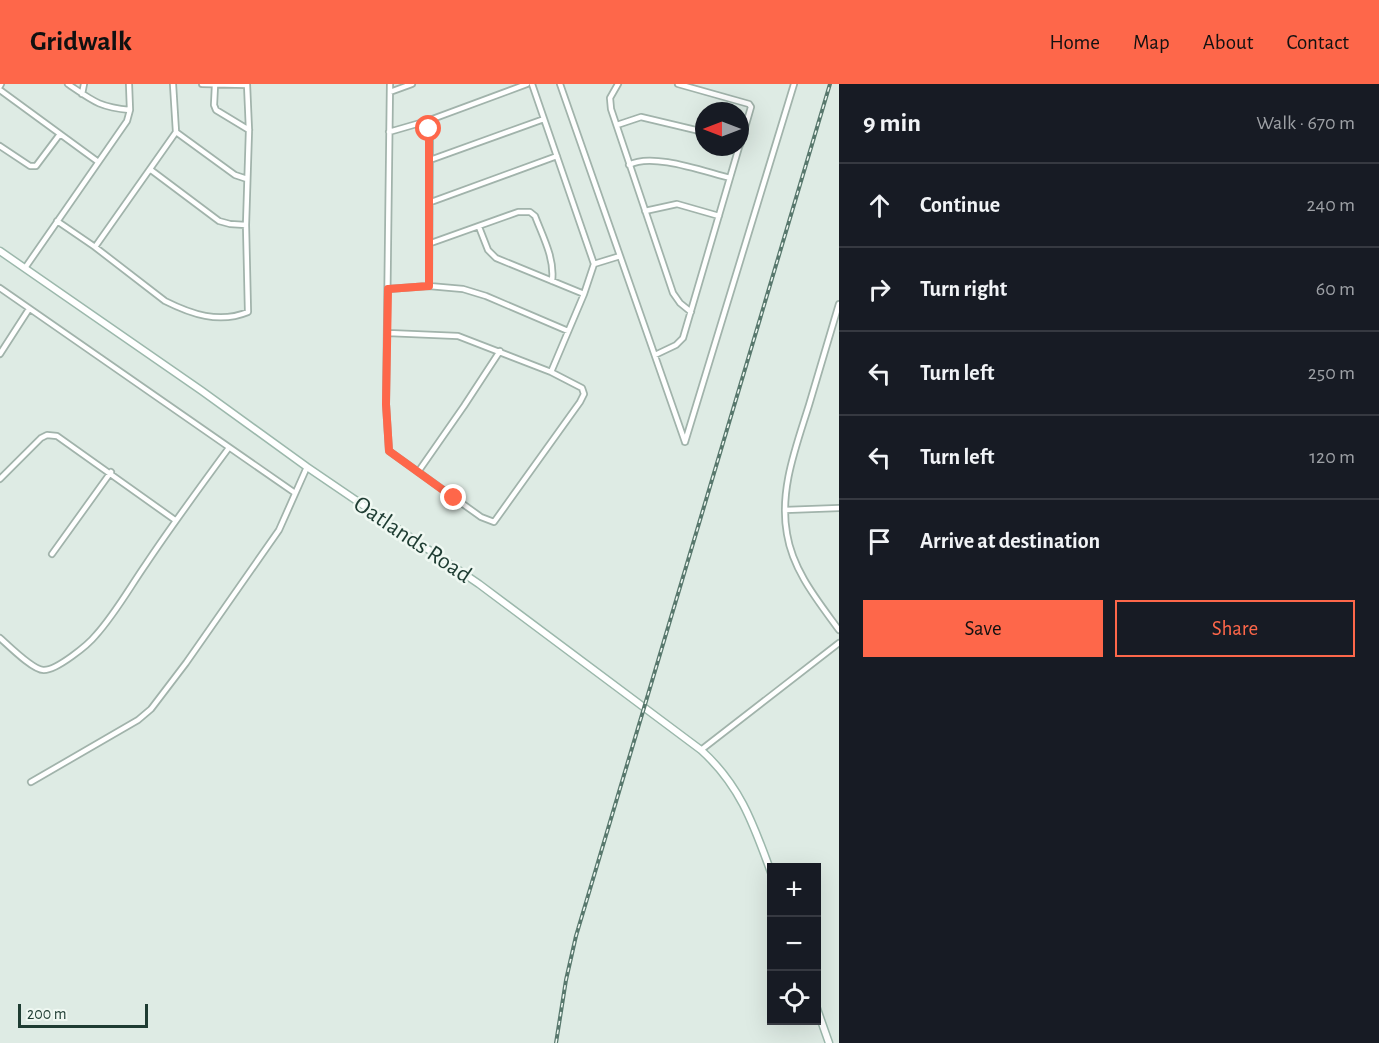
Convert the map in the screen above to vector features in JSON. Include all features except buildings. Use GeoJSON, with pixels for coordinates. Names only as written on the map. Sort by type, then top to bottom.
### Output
{"type":"FeatureCollection","features":[{"type":"Feature","properties":{"kind":"street"},"geometry":{"type":"LineString","coordinates":[[68,84],[106,107],[130,110]]}},
{"type":"Feature","properties":{"kind":"street"},"geometry":{"type":"LineString","coordinates":[[82,94],[84,84]]}},
{"type":"Feature","properties":{"kind":"street"},"geometry":{"type":"LineString","coordinates":[[25,268],[97,161],[127,121],[130,110],[129,84]]}},
{"type":"Feature","properties":{"kind":"street"},"geometry":{"type":"LineString","coordinates":[[95,247],[176,132],[173,84]]}},
{"type":"Feature","properties":{"kind":"street"},"geometry":{"type":"LineString","coordinates":[[57,220],[165,301],[177,307],[206,318],[239,316],[248,312],[247,84],[202,84]]}},
{"type":"Feature","properties":{"kind":"street"},"geometry":{"type":"LineString","coordinates":[[388,333],[452,334],[551,372],[579,385],[584,391],[582,398],[494,522],[481,517],[389,451],[386,404],[390,84]]}},
{"type":"Feature","properties":{"kind":"street"},"geometry":{"type":"LineString","coordinates":[[390,92],[412,84]]}},
{"type":"Feature","properties":{"kind":"street"},"geometry":{"type":"LineString","coordinates":[[389,132],[427,121],[527,84]]}},
{"type":"Feature","properties":{"kind":"street"},"geometry":{"type":"LineString","coordinates":[[532,84],[594,264],[584,294],[551,372]]}},
{"type":"Feature","properties":{"kind":"street"},"geometry":{"type":"LineString","coordinates":[[560,84],[685,442],[794,84]]}},
{"type":"Feature","properties":{"kind":"street"},"geometry":{"type":"LineString","coordinates":[[618,84],[610,98],[611,109],[673,293],[691,312]]}},
{"type":"Feature","properties":{"kind":"street"},"geometry":{"type":"LineString","coordinates":[[678,84],[741,102]]}},
{"type":"Feature","properties":{"kind":"street"},"geometry":{"type":"LineString","coordinates":[[709,92],[711,84]]}},
{"type":"Feature","properties":{"kind":"street"},"geometry":{"type":"LineString","coordinates":[[215,85],[216,110],[249,130]]}},
{"type":"Feature","properties":{"kind":"street"},"geometry":{"type":"LineString","coordinates":[[0,87],[97,161]]}},
{"type":"Feature","properties":{"kind":"street"},"geometry":{"type":"LineString","coordinates":[[617,125],[634,118],[648,117],[695,130]]}},
{"type":"Feature","properties":{"kind":"street"},"geometry":{"type":"LineString","coordinates":[[430,160],[544,119]]}},
{"type":"Feature","properties":{"kind":"street"},"geometry":{"type":"LineString","coordinates":[[427,121],[430,132],[431,202],[429,286]]}},
{"type":"Feature","properties":{"kind":"street"},"geometry":{"type":"LineString","coordinates":[[176,132],[235,175],[247,179]]}},
{"type":"Feature","properties":{"kind":"street"},"geometry":{"type":"LineString","coordinates":[[0,146],[33,166],[41,162],[60,134]]}},
{"type":"Feature","properties":{"kind":"street"},"geometry":{"type":"LineString","coordinates":[[431,202],[557,156]]}},
{"type":"Feature","properties":{"kind":"street"},"geometry":{"type":"LineString","coordinates":[[655,356],[680,342],[691,312],[736,156]]}},
{"type":"Feature","properties":{"kind":"street"},"geometry":{"type":"LineString","coordinates":[[629,165],[636,161],[655,160],[730,177]]}},
{"type":"Feature","properties":{"kind":"street"},"geometry":{"type":"LineString","coordinates":[[151,170],[219,220],[230,224],[246,225]]}},
{"type":"Feature","properties":{"kind":"street"},"geometry":{"type":"LineString","coordinates":[[645,211],[676,204],[719,216]]}},
{"type":"Feature","properties":{"kind":"street"},"geometry":{"type":"LineString","coordinates":[[431,243],[518,212],[530,212],[535,216],[551,259],[552,281]]}},
{"type":"Feature","properties":{"kind":"street"},"geometry":{"type":"LineString","coordinates":[[479,227],[488,250],[496,258],[584,294]]}},
{"type":"Feature","properties":{"kind":"street","name":"Oatlands Road"},"geometry":{"type":"LineString","coordinates":[[0,251],[479,584],[701,750],[724,773],[744,802],[767,864]]}},
{"type":"Feature","properties":{"kind":"street"},"geometry":{"type":"LineString","coordinates":[[594,264],[620,256]]}},
{"type":"Feature","properties":{"kind":"street"},"geometry":{"type":"LineString","coordinates":[[388,289],[429,286],[463,289],[491,298],[568,332]]}},
{"type":"Feature","properties":{"kind":"street"},"geometry":{"type":"LineString","coordinates":[[0,288],[294,494]]}},
{"type":"Feature","properties":{"kind":"street"},"geometry":{"type":"LineString","coordinates":[[839,304],[794,453],[787,482],[785,510],[787,536],[800,574],[839,630]]}},
{"type":"Feature","properties":{"kind":"street"},"geometry":{"type":"LineString","coordinates":[[0,354],[29,309]]}},
{"type":"Feature","properties":{"kind":"street"},"geometry":{"type":"LineString","coordinates":[[418,472],[500,351]]}},
{"type":"Feature","properties":{"kind":"street"},"geometry":{"type":"LineString","coordinates":[[0,479],[41,438],[47,435],[57,436],[111,472],[175,520]]}},
{"type":"Feature","properties":{"kind":"street"},"geometry":{"type":"LineString","coordinates":[[0,638],[38,670],[48,669],[66,660],[86,645],[100,630],[175,520],[228,449]]}},
{"type":"Feature","properties":{"kind":"street"},"geometry":{"type":"LineString","coordinates":[[31,782],[138,720],[151,709],[279,530],[307,466]]}},
{"type":"Feature","properties":{"kind":"street"},"geometry":{"type":"LineString","coordinates":[[52,554],[111,472]]}},
{"type":"Feature","properties":{"kind":"street"},"geometry":{"type":"LineString","coordinates":[[785,510],[839,508]]}},
{"type":"Feature","properties":{"kind":"street"},"geometry":{"type":"LineString","coordinates":[[701,750],[839,643]]}},
{"type":"Feature","properties":{"kind":"street"},"geometry":{"type":"LineString","coordinates":[[821,1020],[829,1043]]}},
{"type":"Feature","properties":{"kind":"railway"},"geometry":{"type":"LineString","coordinates":[[556,1043],[576,936],[830,84]]}},
{"type":"Feature","properties":{"kind":"route"},"geometry":{"type":"LineString","coordinates":[[429,129],[431,243],[429,286],[388,289],[386,404],[389,451],[454,498]]}}]}
